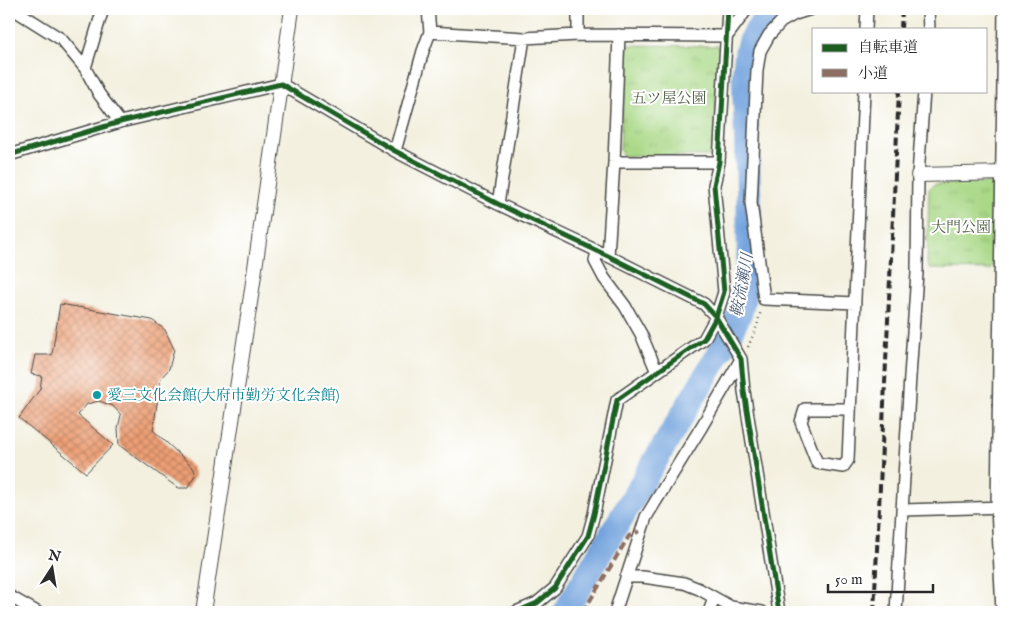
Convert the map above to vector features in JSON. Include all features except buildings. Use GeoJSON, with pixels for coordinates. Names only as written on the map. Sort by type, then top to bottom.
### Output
{"type":"FeatureCollection","features":[{"type":"Feature","properties":{"kind":"street"},"geometry":{"type":"LineString","coordinates":[[15,9],[60,39],[85,68],[99,94],[120,122]]}},
{"type":"Feature","properties":{"kind":"street"},"geometry":{"type":"LineString","coordinates":[[85,68],[103,9]]}},
{"type":"Feature","properties":{"kind":"street"},"geometry":{"type":"LineString","coordinates":[[203,612],[292,9]]}},
{"type":"Feature","properties":{"kind":"street"},"geometry":{"type":"LineString","coordinates":[[395,151],[430,32],[428,9]]}},
{"type":"Feature","properties":{"kind":"street"},"geometry":{"type":"LineString","coordinates":[[578,9],[578,35]]}},
{"type":"Feature","properties":{"kind":"street"},"geometry":{"type":"LineString","coordinates":[[516,612],[537,602],[555,588],[588,536],[617,400],[704,339],[716,318],[724,292],[714,185],[719,162],[728,9]]}},
{"type":"Feature","properties":{"kind":"street"},"geometry":{"type":"LineString","coordinates":[[726,36],[747,9]]}},
{"type":"Feature","properties":{"kind":"street"},"geometry":{"type":"LineString","coordinates":[[810,9],[795,14],[781,22],[769,35],[760,50],[750,202],[764,299],[855,302]]}},
{"type":"Feature","properties":{"kind":"street"},"geometry":{"type":"LineString","coordinates":[[866,28],[867,9]]}},
{"type":"Feature","properties":{"kind":"street"},"geometry":{"type":"LineString","coordinates":[[928,9],[929,28]]}},
{"type":"Feature","properties":{"kind":"street"},"geometry":{"type":"LineString","coordinates":[[1002,612],[1004,9]]}},
{"type":"Feature","properties":{"kind":"street"},"geometry":{"type":"LineString","coordinates":[[430,32],[524,38],[578,35],[726,36]]}},
{"type":"Feature","properties":{"kind":"street"},"geometry":{"type":"LineString","coordinates":[[619,35],[614,162],[603,253],[595,262],[604,278],[625,306],[641,334],[657,372]]}},
{"type":"Feature","properties":{"kind":"street"},"geometry":{"type":"LineString","coordinates":[[498,204],[524,38]]}},
{"type":"Feature","properties":{"kind":"street"},"geometry":{"type":"LineString","coordinates":[[9,155],[120,122],[281,84],[395,151],[498,204],[603,253],[704,304],[716,318],[739,356],[779,611],[763,612],[731,607],[684,583],[643,577],[626,577]]}},
{"type":"Feature","properties":{"kind":"street"},"geometry":{"type":"LineString","coordinates":[[850,409],[805,409],[801,422],[818,463],[843,467],[848,460],[864,92]]}},
{"type":"Feature","properties":{"kind":"street"},"geometry":{"type":"LineString","coordinates":[[896,612],[917,273],[918,176],[924,92]]}},
{"type":"Feature","properties":{"kind":"street"},"geometry":{"type":"LineString","coordinates":[[614,162],[719,162]]}},
{"type":"Feature","properties":{"kind":"street"},"geometry":{"type":"LineString","coordinates":[[918,176],[1004,173]]}},
{"type":"Feature","properties":{"kind":"street"},"geometry":{"type":"LineString","coordinates":[[615,612],[646,517],[702,426],[739,356]]}},
{"type":"Feature","properties":{"kind":"street"},"geometry":{"type":"LineString","coordinates":[[903,510],[1002,507]]}},
{"type":"Feature","properties":{"kind":"street"},"geometry":{"type":"LineString","coordinates":[[9,596],[37,612]]}},
{"type":"Feature","properties":{"kind":"street"},"geometry":{"type":"LineString","coordinates":[[709,612],[714,598]]}},
{"type":"Feature","properties":{"kind":"path"},"geometry":{"type":"LineString","coordinates":[[739,356],[748,346],[757,326],[764,299]]}},
{"type":"Feature","properties":{"kind":"green space","name":"五ツ屋公園"},"geometry":{"type":"Polygon","coordinates":[[[625,45],[719,46],[713,151],[709,156],[623,156],[620,150],[625,45]]]}},
{"type":"Feature","properties":{"kind":"green space","name":"大門公園"},"geometry":{"type":"Polygon","coordinates":[[[990,183],[995,188],[993,265],[990,270],[930,269],[927,265],[929,189],[934,184],[990,183]]]}},
{"type":"Feature","properties":{"kind":"waterway","name":"鞍流瀬川"},"geometry":{"type":"LineString","coordinates":[[565,612],[723,347],[740,313],[749,259],[749,200],[744,76],[750,41],[771,9]]}},
{"type":"Feature","properties":{"kind":"railway"},"geometry":{"type":"LineString","coordinates":[[901,28],[902,9]]}},
{"type":"Feature","properties":{"kind":"railway"},"geometry":{"type":"LineString","coordinates":[[874,612],[899,92]]}},
{"type":"Feature","properties":{"kind":"marked path"},"geometry":{"type":"LineString","coordinates":[[583,612],[629,536],[640,531]]}},
{"type":"Feature","properties":{"kind":"cycle path"},"geometry":{"type":"LineString","coordinates":[[516,612],[537,603],[555,588],[588,536],[617,400],[704,339],[716,317],[724,292],[714,185],[719,162],[728,9]]}},
{"type":"Feature","properties":{"kind":"cycle path"},"geometry":{"type":"LineString","coordinates":[[9,155],[120,122],[281,84],[395,151],[498,204],[704,304],[716,317],[741,359],[744,391],[779,612]]}},
{"type":"Feature","properties":{"kind":"place","name":"愛三文化会館(大府市勤労文化会館)"},"geometry":{"type":"Point","coordinates":[97,395]}}]}
